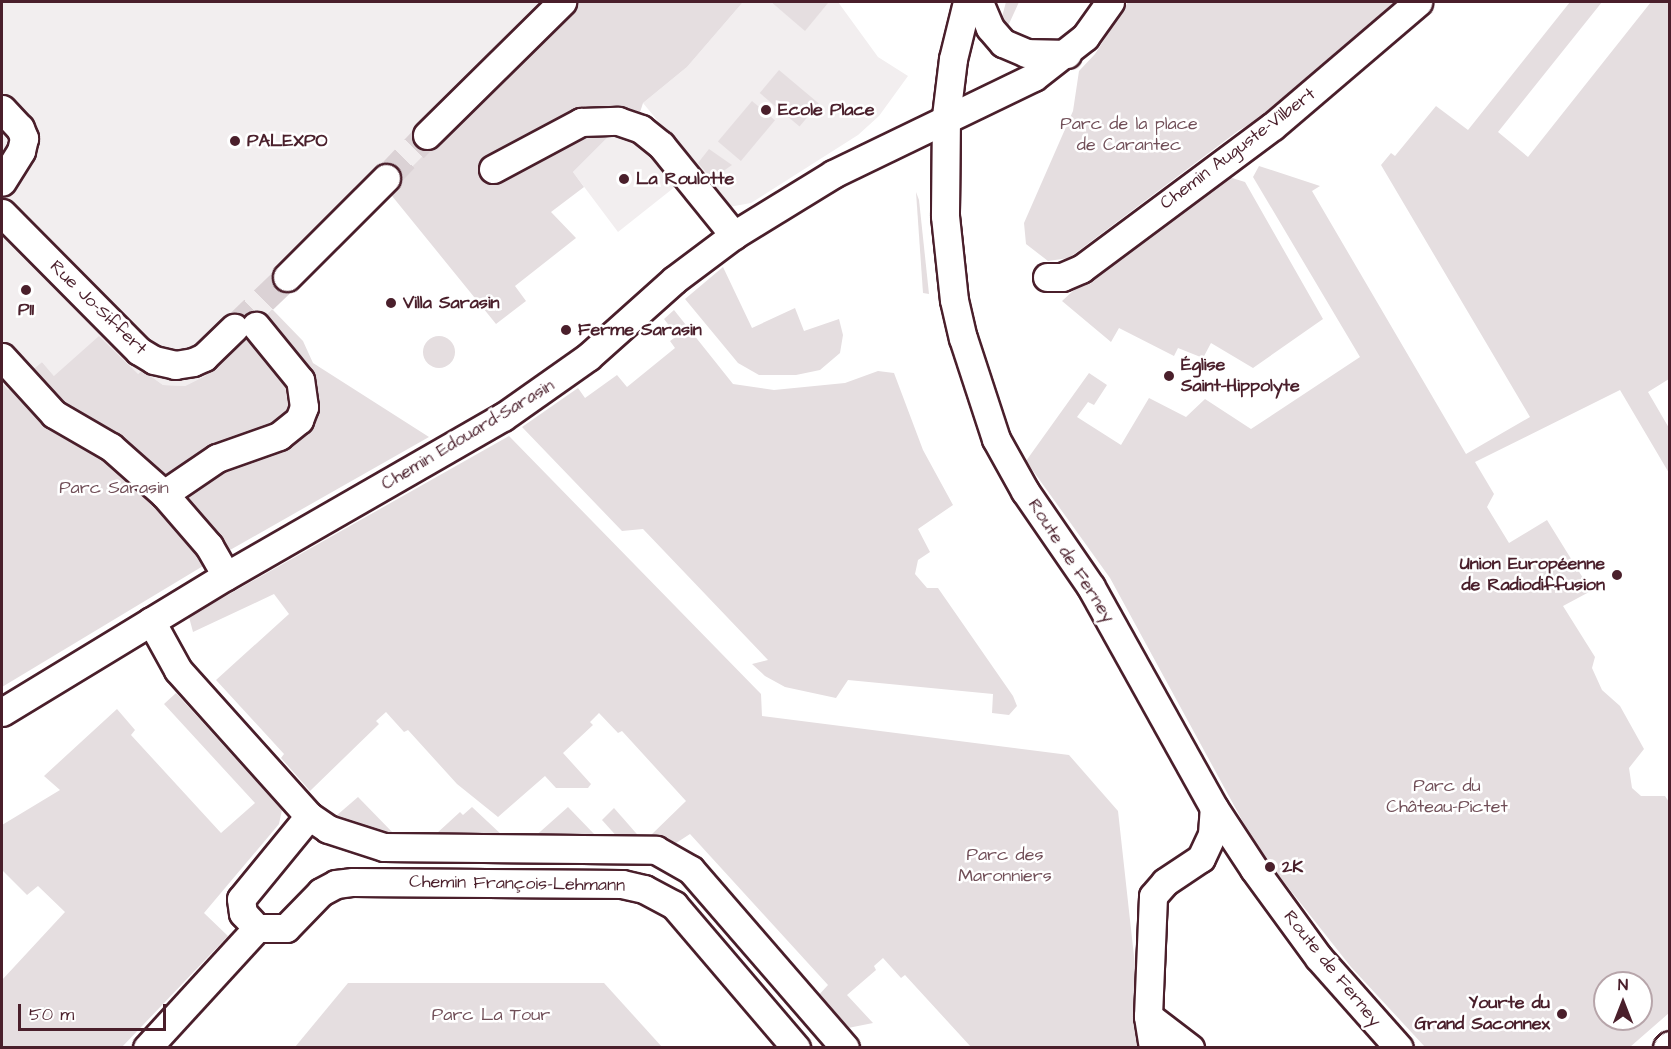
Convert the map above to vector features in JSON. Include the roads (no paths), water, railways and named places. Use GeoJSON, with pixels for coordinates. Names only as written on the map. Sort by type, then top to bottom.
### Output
{"type":"FeatureCollection","features":[{"type":"Feature","properties":{"kind":"street"},"geometry":{"type":"LineString","coordinates":[[427,135],[562,2]]}},
{"type":"Feature","properties":{"kind":"street","name":"Route de Ferney"},"geometry":{"type":"LineString","coordinates":[[967,2],[953,59],[946,116],[945,216],[954,300],[972,370],[996,439],[1025,491],[1092,587],[1214,808],[1254,869],[1331,973],[1399,1047]]}},
{"type":"Feature","properties":{"kind":"street"},"geometry":{"type":"LineString","coordinates":[[979,2],[990,28],[1003,43],[1026,53],[1067,54]]}},
{"type":"Feature","properties":{"kind":"street","name":"Chemin Edouard-Sarasin"},"geometry":{"type":"LineString","coordinates":[[2,712],[226,576],[442,454],[554,384],[674,279],[734,234],[824,179],[946,116],[1034,77],[1067,54],[1085,37],[1110,2]]}},
{"type":"Feature","properties":{"kind":"street","name":"Chemin Auguste-Vilbert"},"geometry":{"type":"LineString","coordinates":[[1047,277],[1062,277],[1081,269],[1273,126],[1418,2]]}},
{"type":"Feature","properties":{"kind":"street"},"geometry":{"type":"LineString","coordinates":[[2,109],[20,128],[24,138],[21,151],[2,182]]}},
{"type":"Feature","properties":{"kind":"street"},"geometry":{"type":"LineString","coordinates":[[493,169],[581,122],[618,121],[641,129],[661,145],[734,234]]}},
{"type":"Feature","properties":{"kind":"street"},"geometry":{"type":"LineString","coordinates":[[287,277],[386,178]]}},
{"type":"Feature","properties":{"kind":"street","name":"Rue Jo-Siffert"},"geometry":{"type":"LineString","coordinates":[[2,213],[139,351],[154,360],[175,365],[193,362],[204,357],[245,327],[300,380],[304,407],[300,420],[279,436],[210,462],[186,482],[164,494]]}},
{"type":"Feature","properties":{"kind":"street"},"geometry":{"type":"LineString","coordinates":[[2,357],[54,414],[103,441],[164,494],[209,546],[226,576]]}},
{"type":"Feature","properties":{"kind":"street","name":"Chemin François-Lehmann"},"geometry":{"type":"LineString","coordinates":[[151,621],[178,670],[309,816],[328,829],[384,847],[656,850],[691,870],[839,1045]]}},
{"type":"Feature","properties":{"kind":"street"},"geometry":{"type":"LineString","coordinates":[[1152,1047],[1148,1016],[1153,896],[1166,882],[1201,858],[1212,834],[1214,808]]}},
{"type":"Feature","properties":{"kind":"street"},"geometry":{"type":"LineString","coordinates":[[147,1047],[257,928],[243,913],[241,899],[309,816]]}},
{"type":"Feature","properties":{"kind":"street"},"geometry":{"type":"LineString","coordinates":[[1201,858],[1225,859],[1254,869]]}},
{"type":"Feature","properties":{"kind":"street","name":"Chemin François-Lehmann"},"geometry":{"type":"LineString","coordinates":[[257,928],[286,928],[321,892],[352,882],[622,884],[644,889],[674,905],[796,1047]]}},
{"type":"Feature","properties":{"kind":"street"},"geometry":{"type":"LineString","coordinates":[[1148,1016],[1190,1047]]}},
{"type":"Feature","properties":{"kind":"tunnel"},"geometry":{"type":"LineString","coordinates":[[386,178],[427,135]]}},
{"type":"Feature","properties":{"kind":"tunnel"},"geometry":{"type":"LineString","coordinates":[[234,328],[287,277]]}},
{"type":"Feature","properties":{"kind":"place","name":"Ecole Place"},"geometry":{"type":"Point","coordinates":[766,110]}},
{"type":"Feature","properties":{"kind":"place","name":"PALEXPO"},"geometry":{"type":"Point","coordinates":[235,141]}},
{"type":"Feature","properties":{"kind":"place","name":"La Roulotte"},"geometry":{"type":"Point","coordinates":[624,179]}},
{"type":"Feature","properties":{"kind":"place","name":"P11"},"geometry":{"type":"Point","coordinates":[26,290]}},
{"type":"Feature","properties":{"kind":"place","name":"Villa Sarasin"},"geometry":{"type":"Point","coordinates":[391,303]}},
{"type":"Feature","properties":{"kind":"place","name":"Ferme Sarasin"},"geometry":{"type":"Point","coordinates":[566,330]}},
{"type":"Feature","properties":{"kind":"place","name":"Église Saint-Hippolyte"},"geometry":{"type":"Point","coordinates":[1169,376]}},
{"type":"Feature","properties":{"kind":"place","name":"Union Européenne de Radiodiffusion"},"geometry":{"type":"Point","coordinates":[1617,575]}},
{"type":"Feature","properties":{"kind":"place","name":"2K"},"geometry":{"type":"Point","coordinates":[1270,867]}},
{"type":"Feature","properties":{"kind":"place","name":"Yourte du Grand Saconnex"},"geometry":{"type":"Point","coordinates":[1562,1014]}},
{"type":"Feature","properties":{"kind":"park label","name":"Parc de la place de Carantec"},"geometry":{"type":"Point","coordinates":[1129,135]}},
{"type":"Feature","properties":{"kind":"park label","name":"Parc Sarasin"},"geometry":{"type":"Point","coordinates":[114,488]}},
{"type":"Feature","properties":{"kind":"park label","name":"Parc du Château-Pictet"},"geometry":{"type":"Point","coordinates":[1447,797]}},
{"type":"Feature","properties":{"kind":"park label","name":"Parc des Maronniers"},"geometry":{"type":"Point","coordinates":[1005,866]}},
{"type":"Feature","properties":{"kind":"park label","name":"Parc La Tour"},"geometry":{"type":"Point","coordinates":[491,1015]}}]}
